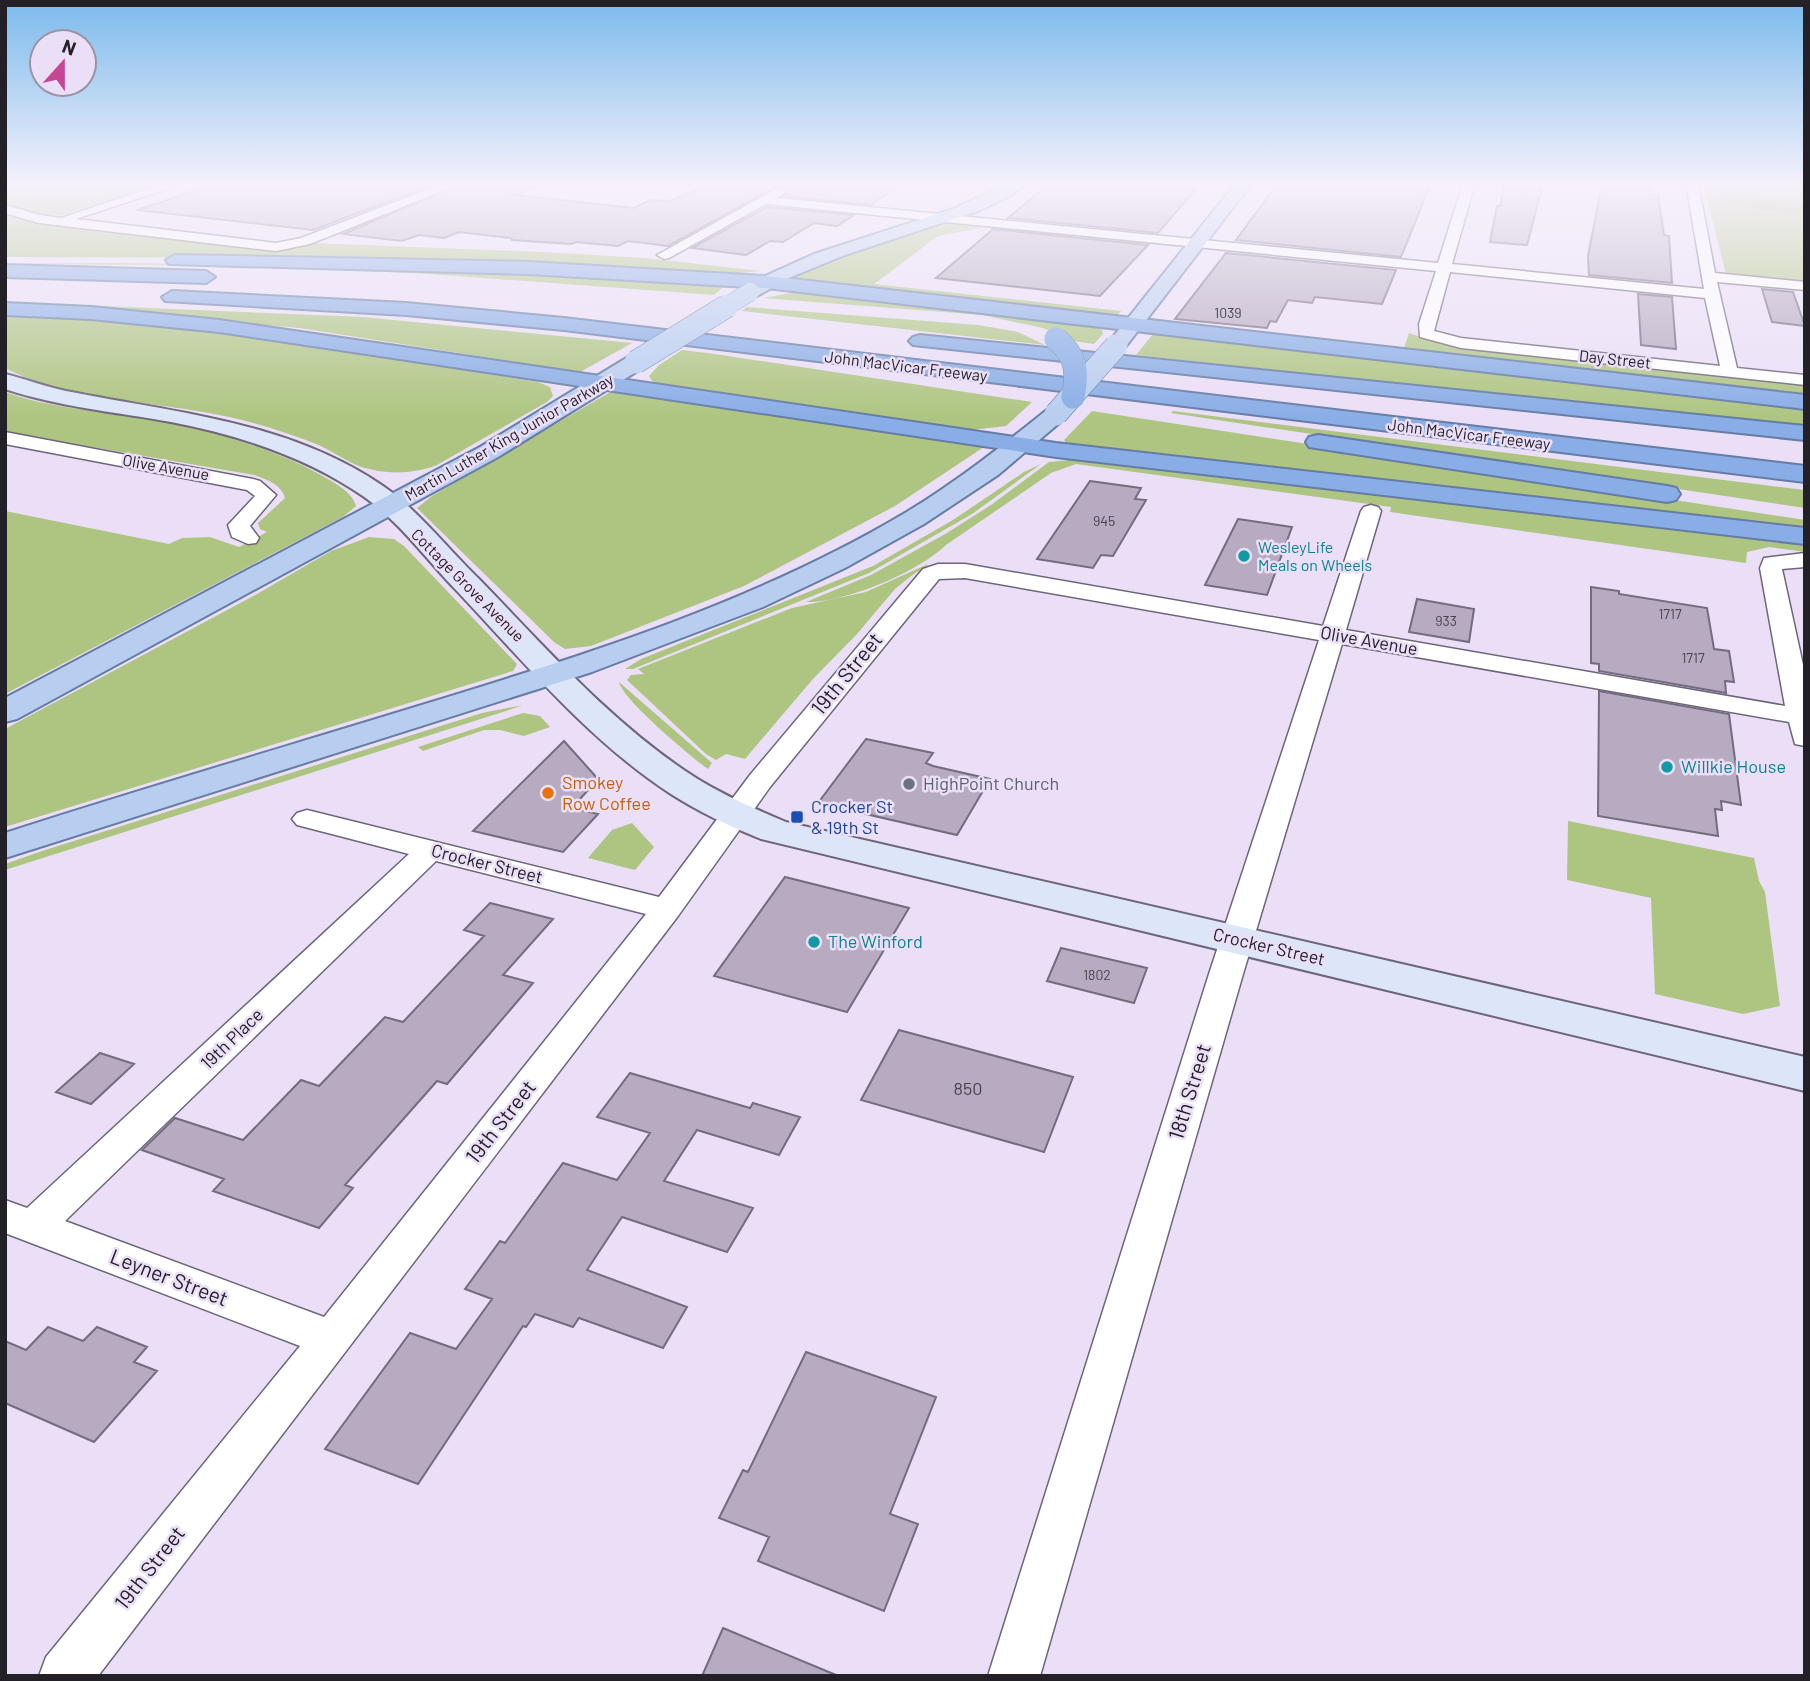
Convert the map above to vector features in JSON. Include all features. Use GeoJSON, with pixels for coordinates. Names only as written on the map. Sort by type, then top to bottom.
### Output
{"type":"FeatureCollection","features":[{"type":"Feature","properties":{"kind":"highway"},"geometry":{"type":"LineString","coordinates":[[294,261],[455,265],[1132,326],[1805,402]]}},
{"type":"Feature","properties":{"kind":"highway"},"geometry":{"type":"LineString","coordinates":[[137,275],[213,270],[303,273],[579,290]]}},
{"type":"Feature","properties":{"kind":"highway"},"geometry":{"type":"LineString","coordinates":[[5,271],[323,282]]}},
{"type":"Feature","properties":{"kind":"highway"},"geometry":{"type":"LineString","coordinates":[[5,292],[110,295]]}},
{"type":"Feature","properties":{"kind":"highway"},"geometry":{"type":"LineString","coordinates":[[699,299],[760,293]]}},
{"type":"Feature","properties":{"kind":"highway","name":"John MacVicar Freeway"},"geometry":{"type":"LineString","coordinates":[[149,296],[406,309],[565,324],[1805,474]]}},
{"type":"Feature","properties":{"kind":"highway"},"geometry":{"type":"LineString","coordinates":[[5,309],[103,314],[219,326],[1023,445],[1805,536]]}},
{"type":"Feature","properties":{"kind":"highway"},"geometry":{"type":"LineString","coordinates":[[835,309],[980,321],[1032,331],[1056,339],[1068,348],[1075,359],[1078,374],[1065,406]]}},
{"type":"Feature","properties":{"kind":"highway"},"geometry":{"type":"LineString","coordinates":[[674,314],[742,322]]}},
{"type":"Feature","properties":{"kind":"highway","name":"John MacVicar Freeway"},"geometry":{"type":"LineString","coordinates":[[1805,433],[897,340],[1805,450]]}},
{"type":"Feature","properties":{"kind":"highway"},"geometry":{"type":"LineString","coordinates":[[705,341],[817,364],[1211,425]]}},
{"type":"Feature","properties":{"kind":"highway"},"geometry":{"type":"LineString","coordinates":[[1292,438],[1696,499]]}},
{"type":"Feature","properties":{"kind":"highway"},"geometry":{"type":"LineString","coordinates":[[1737,505],[1805,516]]}},
{"type":"Feature","properties":{"kind":"main road","name":"Martin Luther King Junior Parkway"},"geometry":{"type":"LineString","coordinates":[[5,712],[489,452],[636,362],[819,261]]}},
{"type":"Feature","properties":{"kind":"main road"},"geometry":{"type":"LineString","coordinates":[[5,846],[557,675],[693,624],[857,550],[925,513],[996,467],[1023,445],[1065,406],[1183,261]]}},
{"type":"Feature","properties":{"kind":"street"},"geometry":{"type":"LineString","coordinates":[[1380,261],[1712,294]]}},
{"type":"Feature","properties":{"kind":"street"},"geometry":{"type":"LineString","coordinates":[[1445,268],[1447,261]]}},
{"type":"Feature","properties":{"kind":"street"},"geometry":{"type":"LineString","coordinates":[[1707,261],[1730,372]]}},
{"type":"Feature","properties":{"kind":"street","name":"Day Street"},"geometry":{"type":"LineString","coordinates":[[1445,268],[1426,334],[1461,343],[1805,380]]}},
{"type":"Feature","properties":{"kind":"street"},"geometry":{"type":"LineString","coordinates":[[1710,277],[1805,286]]}},
{"type":"Feature","properties":{"kind":"street","name":"Cottage Grove Avenue"},"geometry":{"type":"LineString","coordinates":[[5,382],[61,398],[170,415],[250,433],[320,460],[357,481],[391,506],[594,713],[651,762],[696,794],[734,816]]}},
{"type":"Feature","properties":{"kind":"street","name":"Olive Avenue"},"geometry":{"type":"LineString","coordinates":[[5,438],[253,485],[266,495],[239,525],[240,532],[248,538]]}},
{"type":"Feature","properties":{"kind":"street","name":"18th Street"},"geometry":{"type":"LineString","coordinates":[[1014,1676],[1237,940],[1371,511]]}},
{"type":"Feature","properties":{"kind":"street"},"geometry":{"type":"LineString","coordinates":[[1802,727],[1771,568],[1772,563],[1779,561],[1805,560]]}},
{"type":"Feature","properties":{"kind":"street","name":"Olive Avenue"},"geometry":{"type":"LineString","coordinates":[[938,571],[965,571],[1331,635],[1802,727]]}},
{"type":"Feature","properties":{"kind":"street","name":"19th Street"},"geometry":{"type":"LineString","coordinates":[[65,1676],[667,909],[734,816],[924,580],[938,571]]}},
{"type":"Feature","properties":{"kind":"street","name":"Crocker Street"},"geometry":{"type":"LineString","coordinates":[[734,816],[774,831],[1805,1074]]}},
{"type":"Feature","properties":{"kind":"street","name":"Crocker Street"},"geometry":{"type":"LineString","coordinates":[[307,819],[667,909]]}},
{"type":"Feature","properties":{"kind":"street","name":"19th Place"},"geometry":{"type":"LineString","coordinates":[[19,1222],[430,850]]}},
{"type":"Feature","properties":{"kind":"street","name":"Leyner Street"},"geometry":{"type":"LineString","coordinates":[[19,1222],[332,1339]]}},
{"type":"Feature","properties":{"kind":"green space"},"geometry":{"type":"Polygon","coordinates":[[[392,261],[675,261],[761,271],[730,274],[392,261]]]}},
{"type":"Feature","properties":{"kind":"green space"},"geometry":{"type":"Polygon","coordinates":[[[831,261],[904,261],[874,284],[1121,311],[1115,318],[786,280],[831,261]]]}},
{"type":"Feature","properties":{"kind":"green space"},"geometry":{"type":"Polygon","coordinates":[[[1723,261],[1805,261],[1805,281],[1726,274],[1723,261]]]}},
{"type":"Feature","properties":{"kind":"green space"},"geometry":{"type":"Polygon","coordinates":[[[107,263],[370,266],[727,284],[714,295],[415,273],[205,265],[8,264],[107,263]]]}},
{"type":"Feature","properties":{"kind":"green space"},"geometry":{"type":"Polygon","coordinates":[[[796,292],[1093,327],[1102,330],[1103,334],[1094,344],[1073,341],[1043,328],[982,315],[763,298],[796,292]]]}},
{"type":"Feature","properties":{"kind":"green space"},"geometry":{"type":"Polygon","coordinates":[[[5,302],[363,317],[632,343],[580,372],[299,328],[129,312],[5,306],[5,302]]]}},
{"type":"Feature","properties":{"kind":"green space"},"geometry":{"type":"Polygon","coordinates":[[[747,307],[978,325],[1018,332],[1045,345],[742,311],[747,307]]]}},
{"type":"Feature","properties":{"kind":"green space"},"geometry":{"type":"Polygon","coordinates":[[[5,313],[141,321],[204,332],[279,340],[538,382],[550,387],[553,396],[437,465],[406,472],[385,472],[364,468],[326,448],[258,424],[212,414],[99,397],[28,378],[5,368],[5,313]]]}},
{"type":"Feature","properties":{"kind":"green space"},"geometry":{"type":"Polygon","coordinates":[[[1163,321],[1404,348],[1409,333],[1441,344],[1805,383],[1805,397],[1163,321]]]}},
{"type":"Feature","properties":{"kind":"green space"},"geometry":{"type":"Polygon","coordinates":[[[1153,334],[1805,408],[1805,427],[1136,355],[1153,334]]]}},
{"type":"Feature","properties":{"kind":"green space"},"geometry":{"type":"Polygon","coordinates":[[[682,350],[1032,402],[1006,426],[971,430],[666,386],[652,381],[649,376],[659,365],[682,350]]]}},
{"type":"Feature","properties":{"kind":"green space"},"geometry":{"type":"Polygon","coordinates":[[[612,391],[984,447],[895,506],[744,586],[591,646],[565,649],[554,642],[417,508],[432,496],[612,391]]]}},
{"type":"Feature","properties":{"kind":"green space"},"geometry":{"type":"Polygon","coordinates":[[[5,392],[52,405],[181,425],[253,445],[331,481],[347,492],[356,506],[343,517],[5,694],[5,511],[169,544],[182,538],[210,537],[239,547],[267,532],[260,529],[258,523],[285,498],[277,486],[254,475],[5,432],[5,392]]]}},
{"type":"Feature","properties":{"kind":"green space"},"geometry":{"type":"Polygon","coordinates":[[[1092,411],[1805,520],[1805,527],[1067,445],[1064,440],[1092,411]]]}},
{"type":"Feature","properties":{"kind":"green space"},"geometry":{"type":"Polygon","coordinates":[[[1173,411],[1805,490],[1805,508],[1171,413],[1173,411]]]}},
{"type":"Feature","properties":{"kind":"green space"},"geometry":{"type":"Polygon","coordinates":[[[1080,459],[1805,540],[1805,552],[1769,547],[1747,552],[1746,563],[1390,512],[1391,507],[1076,464],[1051,473],[934,555],[900,575],[860,592],[806,602],[871,575],[947,533],[991,505],[1049,462],[1080,459]]]}},
{"type":"Feature","properties":{"kind":"green space"},"geometry":{"type":"Polygon","coordinates":[[[1041,464],[972,514],[869,573],[633,669],[625,669],[641,659],[873,566],[953,520],[1024,472],[1041,464]]]}},
{"type":"Feature","properties":{"kind":"green space"},"geometry":{"type":"Polygon","coordinates":[[[369,537],[394,539],[404,546],[517,664],[513,671],[5,827],[5,729],[257,594],[331,551],[369,537]]]}},
{"type":"Feature","properties":{"kind":"green space"},"geometry":{"type":"Polygon","coordinates":[[[928,564],[895,589],[745,759],[726,754],[716,760],[706,754],[627,680],[631,675],[644,674],[638,669],[792,608],[866,592],[928,564]]]}},
{"type":"Feature","properties":{"kind":"green space"},"geometry":{"type":"Polygon","coordinates":[[[619,682],[712,763],[708,769],[644,714],[619,682]]]}},
{"type":"Feature","properties":{"kind":"green space"},"geometry":{"type":"Polygon","coordinates":[[[523,705],[5,870],[5,864],[45,850],[482,713],[523,705]]]}},
{"type":"Feature","properties":{"kind":"green space"},"geometry":{"type":"Polygon","coordinates":[[[523,713],[540,716],[550,727],[524,736],[500,730],[484,730],[423,751],[418,747],[523,713]]]}},
{"type":"Feature","properties":{"kind":"green space"},"geometry":{"type":"Polygon","coordinates":[[[1568,821],[1754,858],[1759,881],[1765,892],[1780,1006],[1743,1014],[1655,994],[1651,898],[1567,880],[1568,821]]]}},
{"type":"Feature","properties":{"kind":"green space"},"geometry":{"type":"Polygon","coordinates":[[[632,823],[654,847],[635,870],[588,858],[612,830],[632,823]]]}},
{"type":"Feature","properties":{"kind":"building"},"geometry":{"type":"Polygon","coordinates":[[[955,261],[1133,261],[1100,296],[936,278],[955,261]]]}},
{"type":"Feature","properties":{"kind":"building"},"geometry":{"type":"Polygon","coordinates":[[[1219,261],[1310,261],[1396,270],[1382,304],[1315,297],[1312,303],[1288,300],[1276,322],[1270,321],[1267,328],[1175,319],[1219,261]]]}},
{"type":"Feature","properties":{"kind":"building"},"geometry":{"type":"Polygon","coordinates":[[[1588,261],[1671,261],[1672,283],[1589,275],[1588,261]]]}},
{"type":"Feature","properties":{"kind":"building"},"geometry":{"type":"Polygon","coordinates":[[[1762,289],[1793,292],[1805,326],[1772,322],[1762,289]]]}},
{"type":"Feature","properties":{"kind":"building"},"geometry":{"type":"Polygon","coordinates":[[[1638,294],[1672,297],[1676,349],[1641,345],[1638,294]]]}},
{"type":"Feature","properties":{"kind":"building"},"geometry":{"type":"Polygon","coordinates":[[[1090,481],[1141,488],[1135,499],[1146,500],[1113,556],[1101,555],[1093,568],[1037,559],[1090,481]]]}},
{"type":"Feature","properties":{"kind":"building","name":"WesleyLife Meals on Wheels"},"geometry":{"type":"Polygon","coordinates":[[[1238,519],[1292,527],[1267,595],[1205,585],[1238,519]]]}},
{"type":"Feature","properties":{"kind":"building"},"geometry":{"type":"Polygon","coordinates":[[[1591,587],[1707,608],[1714,649],[1729,651],[1734,682],[1725,681],[1726,693],[1599,671],[1599,664],[1591,663],[1591,587]]]}},
{"type":"Feature","properties":{"kind":"building"},"geometry":{"type":"Polygon","coordinates":[[[1417,599],[1474,609],[1469,642],[1409,632],[1417,599]]]}},
{"type":"Feature","properties":{"kind":"building","name":"Willkie House"},"geometry":{"type":"Polygon","coordinates":[[[1599,691],[1729,714],[1741,805],[1721,801],[1722,810],[1715,809],[1718,836],[1598,816],[1599,691]]]}},
{"type":"Feature","properties":{"kind":"building","name":"HighPoint Church"},"geometry":{"type":"Polygon","coordinates":[[[866,739],[933,753],[926,763],[990,779],[957,835],[818,803],[866,739]]]}},
{"type":"Feature","properties":{"kind":"building","name":"Smokey Row Coffee"},"geometry":{"type":"Polygon","coordinates":[[[564,741],[598,779],[572,808],[598,814],[563,852],[473,831],[564,741]]]}},
{"type":"Feature","properties":{"kind":"building","name":"The Winford"},"geometry":{"type":"Polygon","coordinates":[[[785,877],[909,908],[847,1012],[714,976],[785,877]]]}},
{"type":"Feature","properties":{"kind":"building"},"geometry":{"type":"Polygon","coordinates":[[[490,903],[553,919],[503,975],[533,983],[447,1084],[437,1081],[345,1185],[353,1188],[319,1228],[213,1191],[224,1179],[142,1150],[175,1118],[243,1140],[301,1080],[319,1086],[385,1017],[403,1022],[484,936],[464,930],[490,903]]]}},
{"type":"Feature","properties":{"kind":"building"},"geometry":{"type":"Polygon","coordinates":[[[1061,948],[1147,968],[1134,1003],[1047,981],[1061,948]]]}},
{"type":"Feature","properties":{"kind":"building"},"geometry":{"type":"Polygon","coordinates":[[[899,1030],[1073,1077],[1044,1152],[861,1100],[899,1030]]]}},
{"type":"Feature","properties":{"kind":"building"},"geometry":{"type":"Polygon","coordinates":[[[100,1053],[134,1064],[91,1104],[56,1092],[100,1053]]]}},
{"type":"Feature","properties":{"kind":"building"},"geometry":{"type":"Polygon","coordinates":[[[630,1073],[750,1108],[753,1103],[800,1117],[779,1155],[697,1130],[664,1181],[753,1208],[727,1252],[622,1217],[587,1270],[687,1307],[663,1348],[579,1318],[573,1327],[535,1314],[526,1327],[523,1326],[418,1484],[325,1449],[410,1333],[456,1349],[492,1299],[465,1289],[500,1241],[505,1243],[563,1163],[617,1180],[650,1133],[597,1117],[630,1073]]]}},
{"type":"Feature","properties":{"kind":"building"},"geometry":{"type":"Polygon","coordinates":[[[48,1327],[83,1341],[97,1327],[147,1347],[134,1362],[157,1371],[94,1442],[5,1403],[5,1341],[26,1350],[48,1327]]]}},
{"type":"Feature","properties":{"kind":"building"},"geometry":{"type":"Polygon","coordinates":[[[806,1352],[936,1397],[890,1514],[918,1524],[884,1611],[758,1561],[769,1537],[719,1518],[743,1470],[748,1472],[806,1352]]]}},
{"type":"Feature","properties":{"kind":"building"},"geometry":{"type":"Polygon","coordinates":[[[723,1628],[836,1675],[836,1676],[702,1676],[723,1628]]]}},
{"type":"Feature","properties":{"kind":"place","name":"WesleyLife Meals on Wheels"},"geometry":{"type":"Point","coordinates":[1244,556]}},
{"type":"Feature","properties":{"kind":"place","name":"Willkie House"},"geometry":{"type":"Point","coordinates":[1667,767]}},
{"type":"Feature","properties":{"kind":"place","name":"HighPoint Church"},"geometry":{"type":"Point","coordinates":[909,784]}},
{"type":"Feature","properties":{"kind":"place","name":"Smokey Row Coffee"},"geometry":{"type":"Point","coordinates":[548,793]}},
{"type":"Feature","properties":{"kind":"place","name":"Crocker St & 19th St"},"geometry":{"type":"Point","coordinates":[797,817]}},
{"type":"Feature","properties":{"kind":"place","name":"The Winford"},"geometry":{"type":"Point","coordinates":[814,942]}}]}
